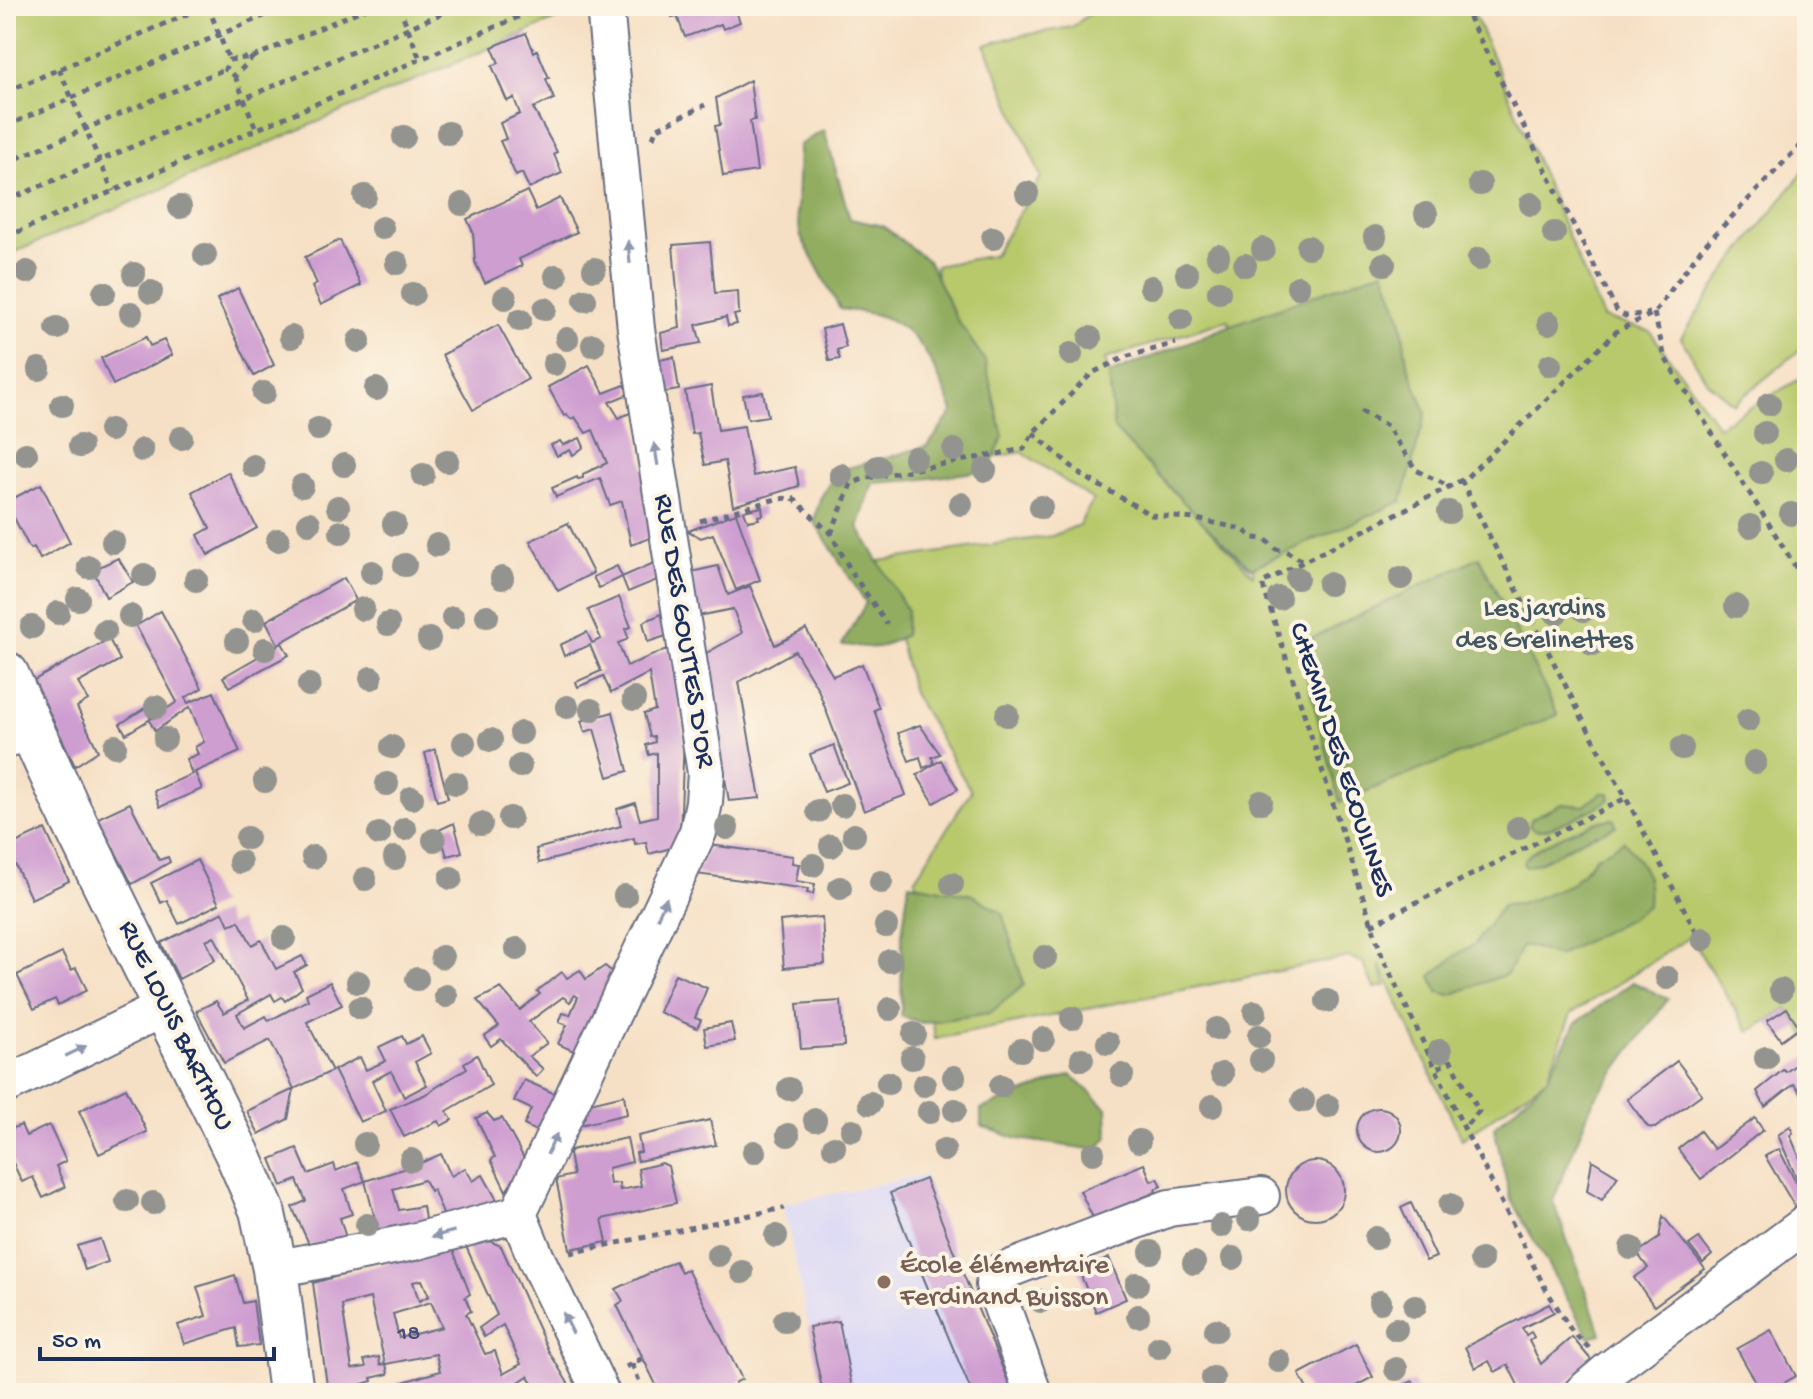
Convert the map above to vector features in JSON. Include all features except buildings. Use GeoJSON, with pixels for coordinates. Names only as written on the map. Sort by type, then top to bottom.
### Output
{"type":"FeatureCollection","features":[{"type":"Feature","properties":{"kind":"main road","name":"RUE LOUIS BARTHOU"},"geometry":{"type":"LineString","coordinates":[[6,674],[19,734],[66,805],[262,1210],[275,1269],[291,1393]]}},
{"type":"Feature","properties":{"kind":"street","name":"RUE DES GOUTTES D'OR"},"geometry":{"type":"LineString","coordinates":[[518,1214],[698,832],[704,802],[706,773],[636,329],[605,6]]}},
{"type":"Feature","properties":{"kind":"street"},"geometry":{"type":"LineString","coordinates":[[6,1085],[166,1007]]}},
{"type":"Feature","properties":{"kind":"street"},"geometry":{"type":"LineString","coordinates":[[1033,1393],[994,1285],[996,1274],[1169,1208],[1261,1196]]}},
{"type":"Feature","properties":{"kind":"street"},"geometry":{"type":"LineString","coordinates":[[275,1269],[413,1242],[518,1214],[601,1393]]}},
{"type":"Feature","properties":{"kind":"street"},"geometry":{"type":"LineString","coordinates":[[1582,1393],[1807,1223]]}},
{"type":"Feature","properties":{"kind":"path"},"geometry":{"type":"LineString","coordinates":[[6,92],[207,6],[229,60],[225,69],[6,163]]}},
{"type":"Feature","properties":{"kind":"path"},"geometry":{"type":"LineString","coordinates":[[6,126],[287,6]]}},
{"type":"Feature","properties":{"kind":"path"},"geometry":{"type":"LineString","coordinates":[[229,60],[253,57],[371,6]]}},
{"type":"Feature","properties":{"kind":"path"},"geometry":{"type":"LineString","coordinates":[[399,6],[420,59]]}},
{"type":"Feature","properties":{"kind":"path"},"geometry":{"type":"LineString","coordinates":[[6,201],[459,6]]}},
{"type":"Feature","properties":{"kind":"path"},"geometry":{"type":"LineString","coordinates":[[6,237],[544,6]]}},
{"type":"Feature","properties":{"kind":"path"},"geometry":{"type":"LineString","coordinates":[[1463,6],[1617,311],[1625,316],[1654,313],[1665,358],[1807,585]]}},
{"type":"Feature","properties":{"kind":"path"},"geometry":{"type":"LineString","coordinates":[[235,76],[253,57]]}},
{"type":"Feature","properties":{"kind":"path"},"geometry":{"type":"LineString","coordinates":[[59,69],[113,191]]}},
{"type":"Feature","properties":{"kind":"path"},"geometry":{"type":"LineString","coordinates":[[225,69],[235,76],[256,129]]}},
{"type":"Feature","properties":{"kind":"path"},"geometry":{"type":"LineString","coordinates":[[652,142],[656,129],[705,105]]}},
{"type":"Feature","properties":{"kind":"path","name":"CHEMIN DES ECOULINES"},"geometry":{"type":"LineString","coordinates":[[1609,1370],[1571,1330],[1544,1286],[1382,956],[1262,583],[1461,480],[1617,331],[1654,313],[1702,248],[1807,138]]}},
{"type":"Feature","properties":{"kind":"path"},"geometry":{"type":"LineString","coordinates":[[831,534],[851,484],[863,479],[1024,449],[1033,433],[1092,373],[1125,357],[1176,343]]}},
{"type":"Feature","properties":{"kind":"path"},"geometry":{"type":"LineString","coordinates":[[1361,411],[1387,426],[1416,470],[1449,487]]}},
{"type":"Feature","properties":{"kind":"path"},"geometry":{"type":"LineString","coordinates":[[1033,433],[1083,476],[1151,515],[1196,519],[1242,529],[1301,561]]}},
{"type":"Feature","properties":{"kind":"path"},"geometry":{"type":"LineString","coordinates":[[1461,480],[1582,718],[1705,949]]}},
{"type":"Feature","properties":{"kind":"path"},"geometry":{"type":"LineString","coordinates":[[668,531],[776,499],[793,498],[831,534],[852,573],[887,624]]}},
{"type":"Feature","properties":{"kind":"path"},"geometry":{"type":"LineString","coordinates":[[1371,925],[1626,798]]}},
{"type":"Feature","properties":{"kind":"path"},"geometry":{"type":"LineString","coordinates":[[1438,1068],[1451,1061],[1479,1111],[1464,1128]]}},
{"type":"Feature","properties":{"kind":"path"},"geometry":{"type":"LineString","coordinates":[[536,1258],[784,1208]]}},
{"type":"Feature","properties":{"kind":"path"},"geometry":{"type":"LineString","coordinates":[[643,1358],[630,1365],[644,1393]]}},
{"type":"Feature","properties":{"kind":"shaded area","name":"École élémentaire Ferdinand Buisson"},"geometry":{"type":"Polygon","coordinates":[[[924,1175],[1013,1393],[823,1393],[783,1204],[924,1175]]]}},
{"type":"Feature","properties":{"kind":"green space"},"geometry":{"type":"Polygon","coordinates":[[[6,6],[585,6],[585,7],[6,256],[6,6]]]}},
{"type":"Feature","properties":{"kind":"green space","name":"Les jardins des Grelinettes"},"geometry":{"type":"Polygon","coordinates":[[[1100,6],[1471,6],[1603,318],[1650,331],[1718,426],[1807,375],[1807,1034],[1787,1008],[1749,1032],[1690,937],[1571,1014],[1547,1078],[1462,1139],[1379,963],[1385,986],[1374,988],[1363,962],[1349,957],[935,1039],[915,879],[971,791],[913,693],[879,561],[1052,536],[1079,525],[1093,500],[1022,452],[967,462],[935,266],[994,255],[1041,177],[985,45],[1072,27],[1100,6]],[[1228,320],[1105,359],[1114,429],[1253,575],[1260,397],[1228,320]]]}},
{"type":"Feature","properties":{"kind":"green space"},"geometry":{"type":"Polygon","coordinates":[[[824,130],[850,219],[883,226],[929,262],[956,318],[985,361],[1003,437],[989,470],[873,483],[858,527],[907,610],[905,635],[879,648],[842,645],[866,603],[814,521],[820,499],[837,471],[928,446],[953,411],[934,367],[917,341],[893,321],[873,314],[840,309],[801,237],[797,213],[799,145],[824,130]]]}},
{"type":"Feature","properties":{"kind":"green space"},"geometry":{"type":"Polygon","coordinates":[[[1807,167],[1807,344],[1734,404],[1707,382],[1681,338],[1723,274],[1807,167]]]}},
{"type":"Feature","properties":{"kind":"green space"},"geometry":{"type":"Polygon","coordinates":[[[1384,270],[1401,318],[1407,363],[1426,413],[1402,501],[1251,568],[1212,532],[1114,429],[1109,374],[1226,327],[1384,270]]]}},
{"type":"Feature","properties":{"kind":"green space"},"geometry":{"type":"Polygon","coordinates":[[[1479,557],[1558,715],[1340,802],[1298,645],[1479,557]]]}},
{"type":"Feature","properties":{"kind":"green space"},"geometry":{"type":"Polygon","coordinates":[[[1602,793],[1609,793],[1610,799],[1575,818],[1546,829],[1535,830],[1529,826],[1532,818],[1562,804],[1584,806],[1602,793]]]}},
{"type":"Feature","properties":{"kind":"green space"},"geometry":{"type":"Polygon","coordinates":[[[1614,819],[1616,826],[1525,867],[1523,862],[1529,855],[1551,841],[1614,819]]]}},
{"type":"Feature","properties":{"kind":"green space"},"geometry":{"type":"Polygon","coordinates":[[[1624,841],[1644,870],[1648,905],[1631,918],[1557,956],[1522,946],[1507,974],[1450,995],[1438,992],[1431,976],[1460,952],[1474,945],[1503,905],[1521,904],[1571,884],[1596,857],[1624,841]]]}},
{"type":"Feature","properties":{"kind":"green space"},"geometry":{"type":"Polygon","coordinates":[[[909,883],[973,895],[1002,913],[1024,985],[990,1013],[922,1023],[901,1016],[902,935],[909,883]]]}},
{"type":"Feature","properties":{"kind":"green space"},"geometry":{"type":"Polygon","coordinates":[[[1633,982],[1668,999],[1593,1101],[1553,1201],[1601,1334],[1589,1337],[1510,1198],[1494,1127],[1547,1078],[1575,1024],[1633,982]]]}},
{"type":"Feature","properties":{"kind":"green space"},"geometry":{"type":"Polygon","coordinates":[[[1071,1075],[1107,1108],[1108,1137],[1097,1150],[1018,1139],[981,1126],[981,1109],[1071,1075]]]}},
{"type":"Feature","properties":{"kind":"place","name":"École élémentaire Ferdinand Buisson"},"geometry":{"type":"Point","coordinates":[884,1282]}}]}
